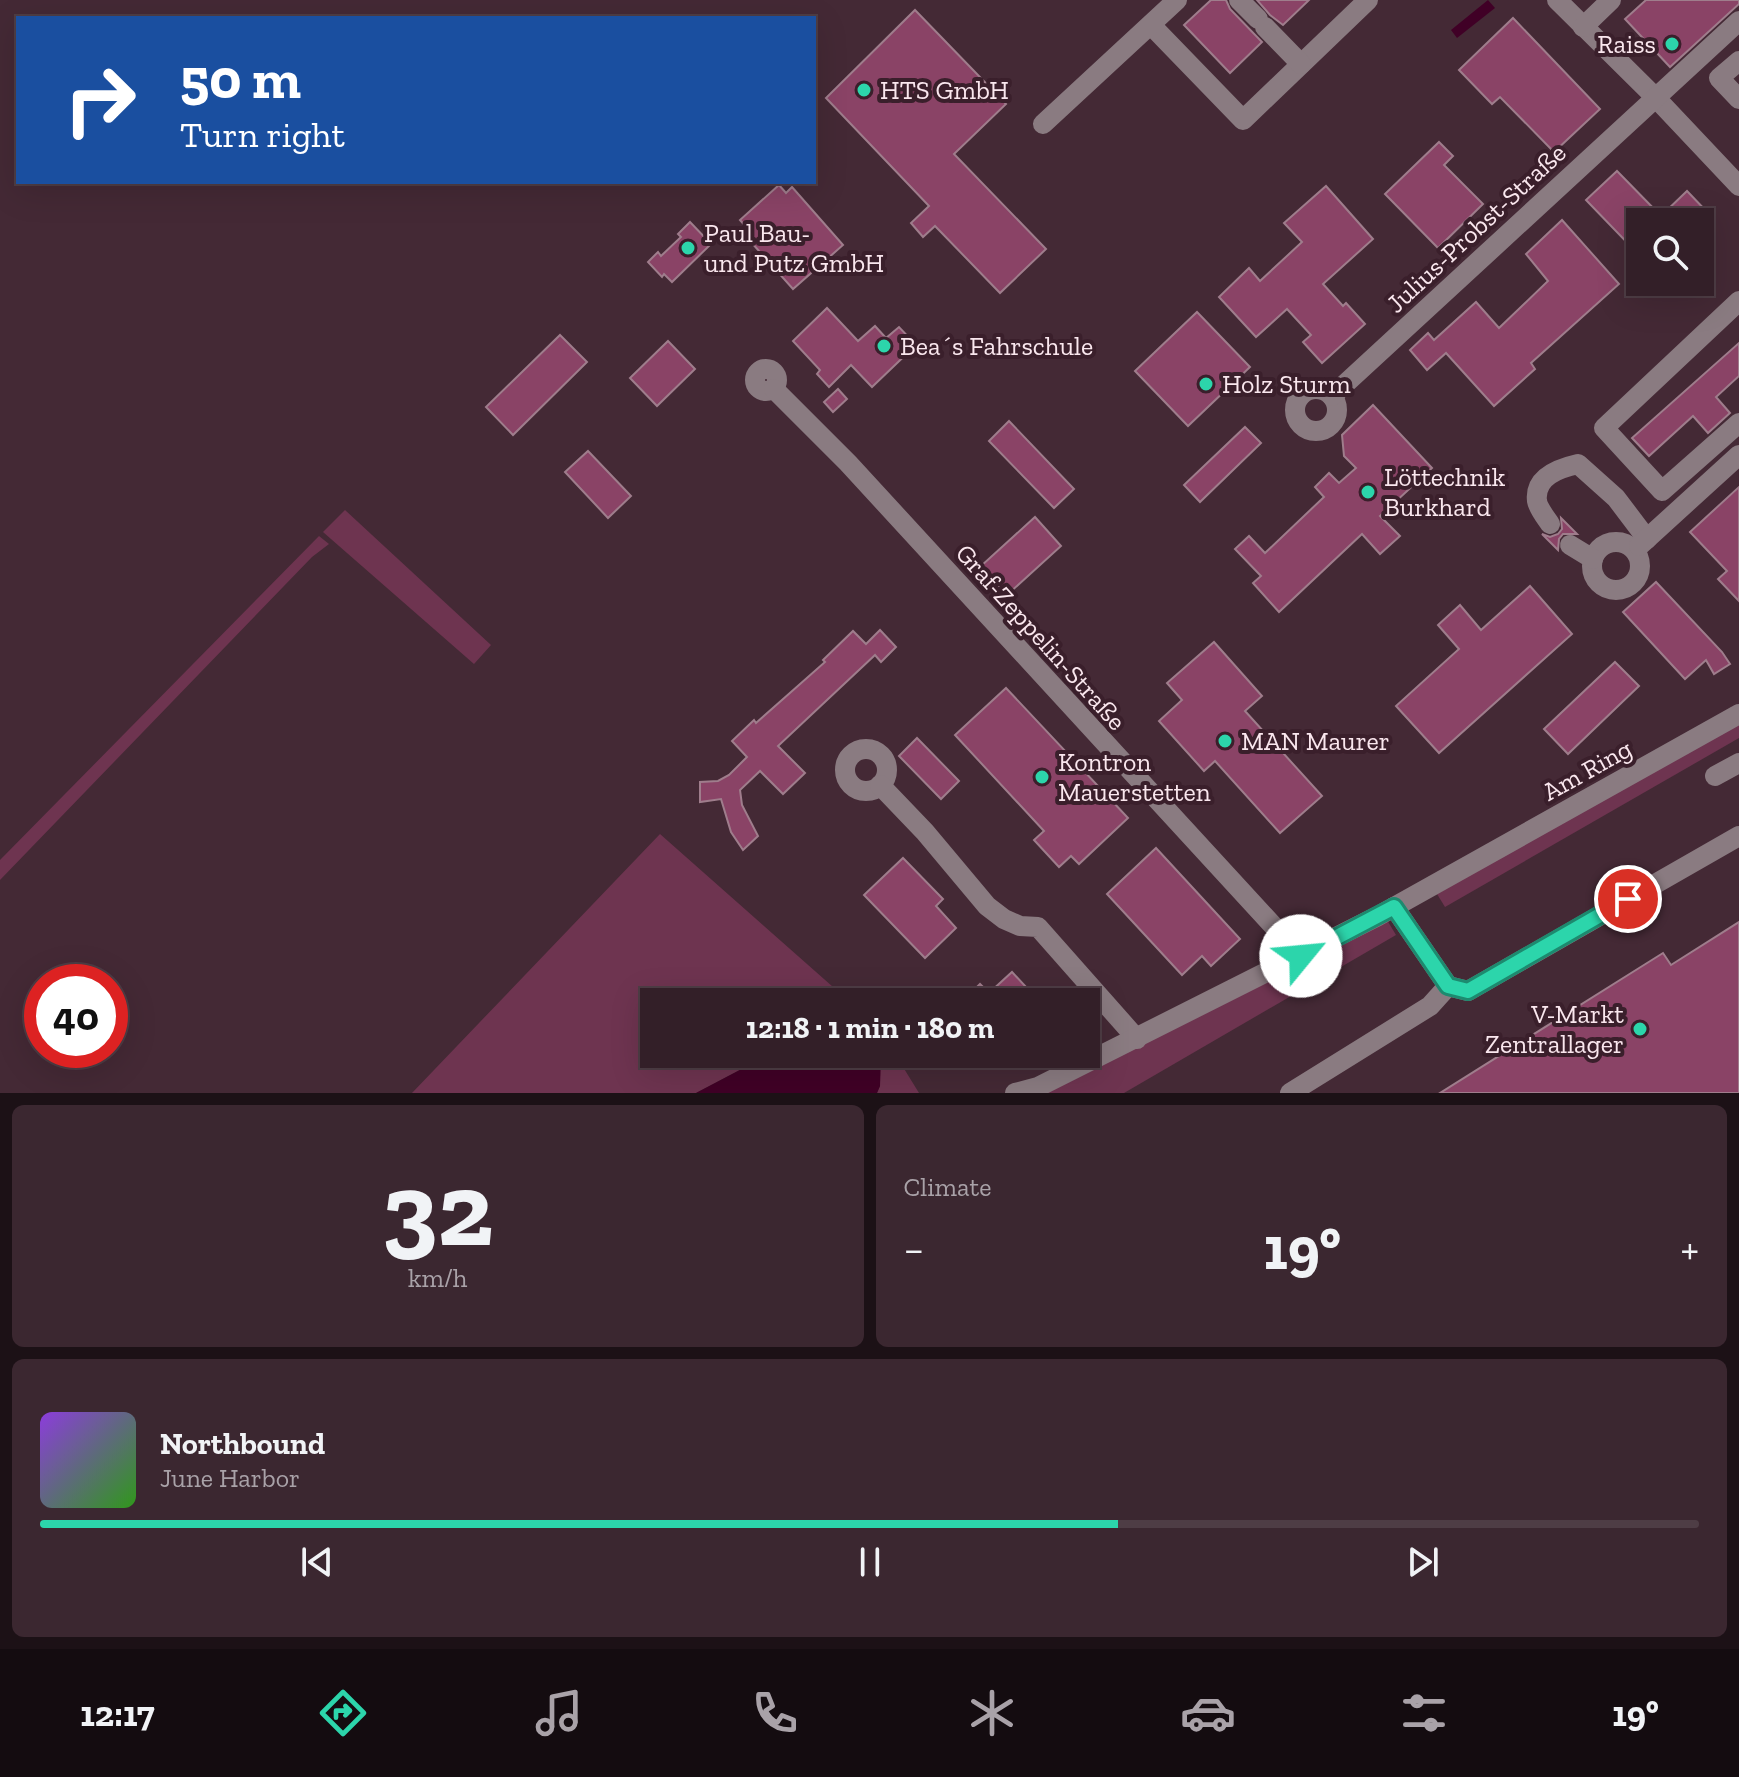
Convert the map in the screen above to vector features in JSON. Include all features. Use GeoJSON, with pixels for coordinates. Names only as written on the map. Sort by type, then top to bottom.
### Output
{"type":"FeatureCollection","features":[{"type":"Feature","properties":{"kind":"street"},"geometry":{"type":"LineString","coordinates":[[1043,124],[1177,0]]}},
{"type":"Feature","properties":{"kind":"street"},"geometry":{"type":"LineString","coordinates":[[1239,0],[1301,64]]}},
{"type":"Feature","properties":{"kind":"street"},"geometry":{"type":"LineString","coordinates":[[1151,25],[1243,120],[1368,0]]}},
{"type":"Feature","properties":{"kind":"street"},"geometry":{"type":"LineString","coordinates":[[1557,0],[1739,186]]}},
{"type":"Feature","properties":{"kind":"street"},"geometry":{"type":"LineString","coordinates":[[1583,27],[1611,0]]}},
{"type":"Feature","properties":{"kind":"street","name":"Julius-Probst-Straße"},"geometry":{"type":"LineString","coordinates":[[1332,396],[1739,21]]}},
{"type":"Feature","properties":{"kind":"street"},"geometry":{"type":"LineString","coordinates":[[1720,38],[1739,59],[1719,78],[1739,99]]}},
{"type":"Feature","properties":{"kind":"street"},"geometry":{"type":"LineString","coordinates":[[1739,301],[1604,428],[1662,491],[1739,423]]}},
{"type":"Feature","properties":{"kind":"street","name":"Graf-Zeppelin-Straße"},"geometry":{"type":"LineString","coordinates":[[774,389],[848,463],[1301,956]]}},
{"type":"Feature","properties":{"kind":"street"},"geometry":{"type":"LineString","coordinates":[[1550,524],[1537,502],[1539,484],[1555,470],[1578,464],[1616,498],[1641,545],[1638,574],[1621,590],[1612,590],[1598,582],[1591,567],[1596,552],[1607,543],[1641,545],[1739,455]]}},
{"type":"Feature","properties":{"kind":"street"},"geometry":{"type":"LineString","coordinates":[[1570,545],[1593,559]]}},
{"type":"Feature","properties":{"kind":"street","name":"Am Ring"},"geometry":{"type":"LineString","coordinates":[[1015,1093],[1038,1087],[1301,956],[1462,871],[1739,714]]}},
{"type":"Feature","properties":{"kind":"street"},"geometry":{"type":"LineString","coordinates":[[1715,776],[1739,763]]}},
{"type":"Feature","properties":{"kind":"street"},"geometry":{"type":"LineString","coordinates":[[880,785],[925,832],[987,906],[1020,926],[1038,927],[1137,1039]]}},
{"type":"Feature","properties":{"kind":"street"},"geometry":{"type":"LineString","coordinates":[[1394,907],[1448,986],[1468,991],[1738,839]]}},
{"type":"Feature","properties":{"kind":"street"},"geometry":{"type":"LineString","coordinates":[[1290,1093],[1430,1006],[1448,986]]}},
{"type":"Feature","properties":{"kind":"shaded area"},"geometry":{"type":"Polygon","coordinates":[[[1488,0],[1495,8],[1457,38],[1451,30],[1488,0]]]}},
{"type":"Feature","properties":{"kind":"shaded area"},"geometry":{"type":"Polygon","coordinates":[[[345,510],[491,645],[474,664],[323,532],[345,510]]]}},
{"type":"Feature","properties":{"kind":"shaded area"},"geometry":{"type":"Polygon","coordinates":[[[319,536],[329,544],[312,557],[0,880],[0,860],[319,536]]]}},
{"type":"Feature","properties":{"kind":"shaded area"},"geometry":{"type":"Polygon","coordinates":[[[1739,720],[1739,738],[1445,907],[1437,894],[1739,720]]]}},
{"type":"Feature","properties":{"kind":"shaded area"},"geometry":{"type":"Polygon","coordinates":[[[660,834],[834,988],[640,988],[640,1068],[743,1068],[696,1093],[412,1093],[660,834]]]}},
{"type":"Feature","properties":{"kind":"shaded area"},"geometry":{"type":"Polygon","coordinates":[[[1387,920],[1396,935],[1124,1093],[1035,1093],[1086,1068],[1100,1068],[1100,1061],[1387,920]]]}},
{"type":"Feature","properties":{"kind":"shaded area"},"geometry":{"type":"Polygon","coordinates":[[[743,1068],[881,1068],[877,1093],[696,1093],[743,1068]]]}},
{"type":"Feature","properties":{"kind":"shaded area"},"geometry":{"type":"Polygon","coordinates":[[[878,1068],[904,1068],[919,1093],[877,1093],[880,1086],[878,1068]]]}},
{"type":"Feature","properties":{"kind":"building"},"geometry":{"type":"Polygon","coordinates":[[[1211,0],[1226,0],[1230,9],[1262,42],[1230,73],[1184,25],[1211,0]]]}},
{"type":"Feature","properties":{"kind":"building"},"geometry":{"type":"Polygon","coordinates":[[[1257,0],[1309,0],[1283,25],[1257,0]]]}},
{"type":"Feature","properties":{"kind":"building","name":"Raiss"},"geometry":{"type":"Polygon","coordinates":[[[1646,0],[1739,0],[1739,4],[1670,67],[1625,19],[1646,0]]]}},
{"type":"Feature","properties":{"kind":"building"},"geometry":{"type":"Polygon","coordinates":[[[915,10],[1006,104],[954,154],[1046,249],[1000,293],[935,226],[923,237],[911,223],[929,206],[826,98],[915,10]]]}},
{"type":"Feature","properties":{"kind":"building"},"geometry":{"type":"Polygon","coordinates":[[[1513,18],[1600,109],[1554,152],[1500,97],[1492,104],[1459,70],[1513,18]]]}},
{"type":"Feature","properties":{"kind":"building"},"geometry":{"type":"Polygon","coordinates":[[[1439,142],[1453,156],[1444,165],[1483,204],[1438,248],[1385,194],[1439,142]]]}},
{"type":"Feature","properties":{"kind":"building"},"geometry":{"type":"Polygon","coordinates":[[[1617,171],[1653,208],[1626,208],[1626,241],[1586,200],[1617,171]]]}},
{"type":"Feature","properties":{"kind":"building"},"geometry":{"type":"Polygon","coordinates":[[[779,185],[786,193],[792,187],[843,245],[793,289],[742,232],[747,228],[740,220],[779,185]]]}},
{"type":"Feature","properties":{"kind":"building"},"geometry":{"type":"Polygon","coordinates":[[[1326,186],[1373,239],[1323,284],[1365,324],[1322,363],[1303,342],[1311,335],[1287,309],[1256,337],[1219,297],[1249,268],[1260,281],[1302,242],[1284,223],[1326,186]]]}},
{"type":"Feature","properties":{"kind":"building"},"geometry":{"type":"Polygon","coordinates":[[[1687,191],[1703,208],[1669,208],[1687,191]]]}},
{"type":"Feature","properties":{"kind":"building"},"geometry":{"type":"Polygon","coordinates":[[[1562,220],[1619,284],[1531,363],[1535,369],[1494,406],[1446,353],[1427,370],[1410,350],[1428,333],[1434,340],[1476,302],[1499,328],[1548,281],[1526,254],[1562,220]]]}},
{"type":"Feature","properties":{"kind":"building","name":"Paul Bau- und Putz GmbH"},"geometry":{"type":"Polygon","coordinates":[[[690,222],[711,244],[672,282],[664,274],[662,277],[648,262],[658,252],[661,256],[681,237],[678,234],[690,222]]]}},
{"type":"Feature","properties":{"kind":"building"},"geometry":{"type":"Polygon","coordinates":[[[827,308],[858,341],[875,326],[886,338],[899,327],[916,345],[872,387],[851,365],[829,387],[817,374],[820,370],[793,341],[827,308]]]}},
{"type":"Feature","properties":{"kind":"building"},"geometry":{"type":"Polygon","coordinates":[[[1197,312],[1250,367],[1188,426],[1135,371],[1197,312]]]}},
{"type":"Feature","properties":{"kind":"building"},"geometry":{"type":"Polygon","coordinates":[[[560,335],[587,362],[513,435],[486,407],[560,335]]]}},
{"type":"Feature","properties":{"kind":"building"},"geometry":{"type":"Polygon","coordinates":[[[668,341],[695,369],[657,406],[630,378],[668,341]]]}},
{"type":"Feature","properties":{"kind":"building"},"geometry":{"type":"Polygon","coordinates":[[[1739,343],[1739,376],[1716,397],[1730,413],[1708,433],[1693,416],[1649,456],[1632,438],[1739,343]]]}},
{"type":"Feature","properties":{"kind":"building"},"geometry":{"type":"Polygon","coordinates":[[[838,389],[847,399],[833,412],[824,402],[838,389]]]}},
{"type":"Feature","properties":{"kind":"building","name":"Löttechnik Burkhard"},"geometry":{"type":"Polygon","coordinates":[[[1373,405],[1432,468],[1380,516],[1400,536],[1380,554],[1362,534],[1279,612],[1253,583],[1261,576],[1235,549],[1249,536],[1265,553],[1324,497],[1315,487],[1329,473],[1339,483],[1356,468],[1344,456],[1342,435],[1373,405]]]}},
{"type":"Feature","properties":{"kind":"building"},"geometry":{"type":"Polygon","coordinates":[[[1009,421],[1074,489],[1054,508],[989,441],[1009,421]]]}},
{"type":"Feature","properties":{"kind":"building"},"geometry":{"type":"Polygon","coordinates":[[[1245,427],[1261,443],[1200,502],[1184,485],[1245,427]]]}},
{"type":"Feature","properties":{"kind":"building"},"geometry":{"type":"Polygon","coordinates":[[[588,451],[631,496],[608,518],[565,472],[588,451]]]}},
{"type":"Feature","properties":{"kind":"building"},"geometry":{"type":"Polygon","coordinates":[[[1739,487],[1739,601],[1718,579],[1727,571],[1690,532],[1739,487]]]}},
{"type":"Feature","properties":{"kind":"building"},"geometry":{"type":"Polygon","coordinates":[[[1035,517],[1061,546],[1007,595],[981,566],[1035,517]]]}},
{"type":"Feature","properties":{"kind":"building"},"geometry":{"type":"Polygon","coordinates":[[[1561,518],[1577,534],[1563,534],[1558,550],[1542,534],[1550,537],[1558,534],[1562,529],[1561,518]]]}},
{"type":"Feature","properties":{"kind":"building"},"geometry":{"type":"Polygon","coordinates":[[[1656,582],[1730,664],[1714,674],[1706,660],[1685,679],[1623,612],[1656,582]]]}},
{"type":"Feature","properties":{"kind":"building"},"geometry":{"type":"Polygon","coordinates":[[[1530,586],[1572,634],[1439,753],[1396,706],[1459,649],[1438,625],[1460,605],[1481,630],[1530,586]]]}},
{"type":"Feature","properties":{"kind":"building"},"geometry":{"type":"Polygon","coordinates":[[[880,630],[896,647],[881,662],[875,655],[778,746],[805,773],[783,794],[760,771],[740,790],[742,805],[758,836],[743,850],[731,832],[721,799],[700,802],[700,782],[718,781],[729,775],[747,757],[732,741],[825,662],[823,660],[853,631],[866,644],[880,630]]]}},
{"type":"Feature","properties":{"kind":"building","name":"MAN Maurer"},"geometry":{"type":"Polygon","coordinates":[[[1214,642],[1262,696],[1245,711],[1322,796],[1280,833],[1215,761],[1204,771],[1159,721],[1182,700],[1167,683],[1214,642]]]}},
{"type":"Feature","properties":{"kind":"building"},"geometry":{"type":"Polygon","coordinates":[[[1615,662],[1639,686],[1568,754],[1544,729],[1615,662]]]}},
{"type":"Feature","properties":{"kind":"building","name":"Kontron Mauerstetten"},"geometry":{"type":"Polygon","coordinates":[[[1006,688],[1128,818],[1079,864],[1071,856],[1059,867],[1034,840],[1044,831],[955,735],[1006,688]]]}},
{"type":"Feature","properties":{"kind":"building"},"geometry":{"type":"Polygon","coordinates":[[[917,738],[959,781],[941,799],[899,756],[917,738]]]}},
{"type":"Feature","properties":{"kind":"building"},"geometry":{"type":"Polygon","coordinates":[[[1156,848],[1240,939],[1211,966],[1202,956],[1182,975],[1107,894],[1156,848]]]}},
{"type":"Feature","properties":{"kind":"building"},"geometry":{"type":"Polygon","coordinates":[[[903,858],[943,899],[936,906],[956,928],[925,958],[864,895],[903,858]]]}},
{"type":"Feature","properties":{"kind":"building","name":"V-Markt Zentrallager"},"geometry":{"type":"Polygon","coordinates":[[[1739,922],[1739,1093],[1440,1093],[1663,953],[1671,965],[1739,922]]]}},
{"type":"Feature","properties":{"kind":"building"},"geometry":{"type":"Polygon","coordinates":[[[1012,972],[1027,988],[994,988],[1012,972]]]}},
{"type":"Feature","properties":{"kind":"place","name":"Raiss"},"geometry":{"type":"Point","coordinates":[1672,44]}},
{"type":"Feature","properties":{"kind":"place","name":"HTS GmbH"},"geometry":{"type":"Point","coordinates":[864,90]}},
{"type":"Feature","properties":{"kind":"place","name":"Paul Bau- und Putz GmbH"},"geometry":{"type":"Point","coordinates":[688,248]}},
{"type":"Feature","properties":{"kind":"place","name":"Bea´s Fahrschule"},"geometry":{"type":"Point","coordinates":[884,346]}},
{"type":"Feature","properties":{"kind":"place","name":"Holz Sturm"},"geometry":{"type":"Point","coordinates":[1206,384]}},
{"type":"Feature","properties":{"kind":"place","name":"Löttechnik Burkhard"},"geometry":{"type":"Point","coordinates":[1368,492]}},
{"type":"Feature","properties":{"kind":"place","name":"MAN Maurer"},"geometry":{"type":"Point","coordinates":[1225,741]}},
{"type":"Feature","properties":{"kind":"place","name":"Kontron Mauerstetten"},"geometry":{"type":"Point","coordinates":[1042,777]}},
{"type":"Feature","properties":{"kind":"place","name":"V-Markt Zentrallager"},"geometry":{"type":"Point","coordinates":[1640,1029]}},
{"type":"Feature","properties":{"kind":"route"},"geometry":{"type":"LineString","coordinates":[[1301,956],[1394,907],[1448,986],[1468,991],[1628,899]]}}]}
